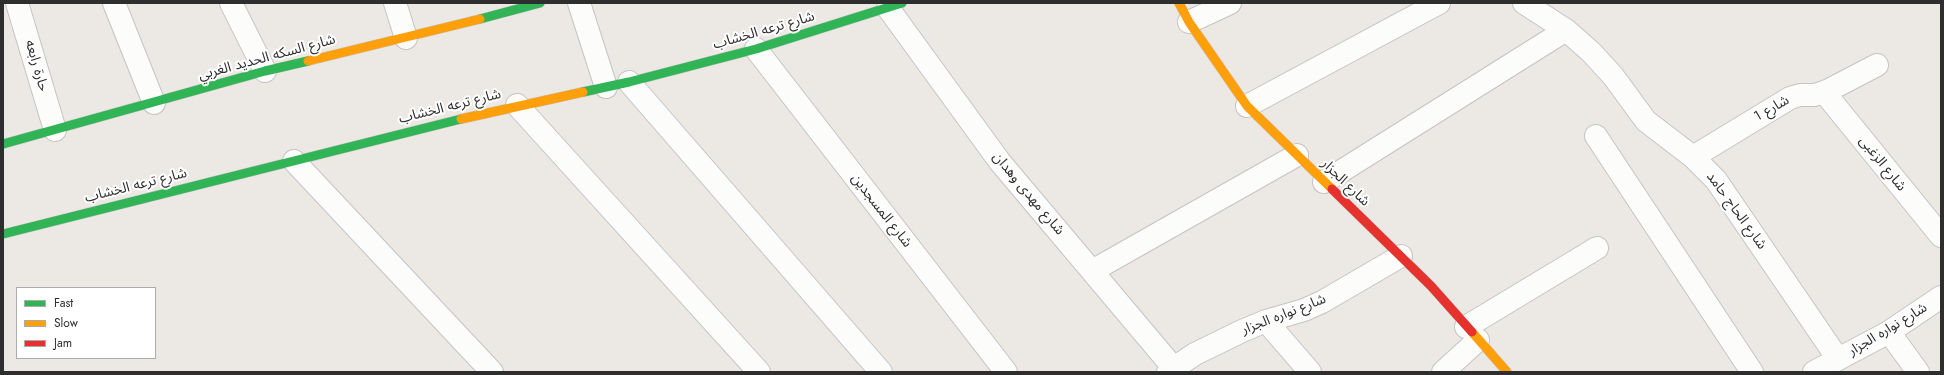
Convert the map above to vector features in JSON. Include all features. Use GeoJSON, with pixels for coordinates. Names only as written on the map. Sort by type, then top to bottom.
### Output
{"type":"FeatureCollection","features":[{"type":"Feature","properties":{"kind":"street","name":"حارة رابعه"},"geometry":{"type":"LineString","coordinates":[[17,3],[55,130]]}},
{"type":"Feature","properties":{"kind":"street"},"geometry":{"type":"LineString","coordinates":[[114,3],[154,103]]}},
{"type":"Feature","properties":{"kind":"street"},"geometry":{"type":"LineString","coordinates":[[231,3],[265,71]]}},
{"type":"Feature","properties":{"kind":"street"},"geometry":{"type":"LineString","coordinates":[[395,3],[406,38]]}},
{"type":"Feature","properties":{"kind":"street","name":"شارع السكه الحديد الغربي"},"geometry":{"type":"LineString","coordinates":[[3,144],[265,71],[406,38],[540,3]]}},
{"type":"Feature","properties":{"kind":"street"},"geometry":{"type":"LineString","coordinates":[[579,3],[606,86]]}},
{"type":"Feature","properties":{"kind":"street","name":"شارع الجزار"},"geometry":{"type":"LineString","coordinates":[[1178,3],[1189,22],[1247,106],[1431,286],[1507,372]]}},
{"type":"Feature","properties":{"kind":"street"},"geometry":{"type":"LineString","coordinates":[[1189,22],[1230,3]]}},
{"type":"Feature","properties":{"kind":"street"},"geometry":{"type":"LineString","coordinates":[[1247,106],[1439,3]]}},
{"type":"Feature","properties":{"kind":"street","name":"شارع الحاج حامد"},"geometry":{"type":"LineString","coordinates":[[1531,5],[1566,30],[1600,62],[1646,121],[1693,157],[1722,188],[1838,359]]}},
{"type":"Feature","properties":{"kind":"street","name":"شارع ترعه الخشاب"},"geometry":{"type":"LineString","coordinates":[[3,234],[517,105],[629,82],[756,49],[895,6]]}},
{"type":"Feature","properties":{"kind":"street","name":"شارع مهدى وهدان"},"geometry":{"type":"LineString","coordinates":[[895,6],[1000,162],[1173,370]]}},
{"type":"Feature","properties":{"kind":"street"},"geometry":{"type":"LineString","coordinates":[[1324,182],[1566,30]]}},
{"type":"Feature","properties":{"kind":"street","name":"شارع المسجدين"},"geometry":{"type":"LineString","coordinates":[[756,49],[1006,372]]}},
{"type":"Feature","properties":{"kind":"street","name":"شارع 1"},"geometry":{"type":"LineString","coordinates":[[1693,157],[1790,98],[1800,95],[1816,95],[1824,92],[1877,64]]}},
{"type":"Feature","properties":{"kind":"street"},"geometry":{"type":"LineString","coordinates":[[629,82],[881,372]]}},
{"type":"Feature","properties":{"kind":"street","name":"شارع الزغبى"},"geometry":{"type":"LineString","coordinates":[[1824,92],[1941,236]]}},
{"type":"Feature","properties":{"kind":"street"},"geometry":{"type":"LineString","coordinates":[[517,105],[759,372]]}},
{"type":"Feature","properties":{"kind":"street"},"geometry":{"type":"LineString","coordinates":[[1596,136],[1752,372]]}},
{"type":"Feature","properties":{"kind":"street"},"geometry":{"type":"LineString","coordinates":[[1092,271],[1296,155]]}},
{"type":"Feature","properties":{"kind":"street"},"geometry":{"type":"LineString","coordinates":[[294,161],[492,372]]}},
{"type":"Feature","properties":{"kind":"street"},"geometry":{"type":"LineString","coordinates":[[1443,372],[1472,333],[1597,248]]}},
{"type":"Feature","properties":{"kind":"street","name":"شارع نواره الجزار"},"geometry":{"type":"LineString","coordinates":[[1173,370],[1218,341],[1266,321],[1291,315],[1322,302],[1401,256]]}},
{"type":"Feature","properties":{"kind":"street","name":"شارع نواره الجزار"},"geometry":{"type":"LineString","coordinates":[[1814,372],[1889,332],[1941,297]]}},
{"type":"Feature","properties":{"kind":"street"},"geometry":{"type":"LineString","coordinates":[[1266,321],[1310,372]]}},
{"type":"Feature","properties":{"kind":"street"},"geometry":{"type":"LineString","coordinates":[[1889,332],[1918,372]]}},
{"type":"Feature","properties":{"kind":"traffic: fast"},"geometry":{"type":"LineString","coordinates":[[480,19],[540,3]]}},
{"type":"Feature","properties":{"kind":"traffic: fast"},"geometry":{"type":"LineString","coordinates":[[583,92],[629,82],[756,49],[902,3]]}},
{"type":"Feature","properties":{"kind":"traffic: fast"},"geometry":{"type":"LineString","coordinates":[[3,144],[265,71],[308,61]]}},
{"type":"Feature","properties":{"kind":"traffic: fast"},"geometry":{"type":"LineString","coordinates":[[3,234],[461,119]]}},
{"type":"Feature","properties":{"kind":"traffic: slow"},"geometry":{"type":"LineString","coordinates":[[1179,3],[1189,22],[1247,106],[1332,189]]}},
{"type":"Feature","properties":{"kind":"traffic: slow"},"geometry":{"type":"LineString","coordinates":[[308,61],[480,19]]}},
{"type":"Feature","properties":{"kind":"traffic: slow"},"geometry":{"type":"LineString","coordinates":[[461,119],[583,92]]}},
{"type":"Feature","properties":{"kind":"traffic: slow"},"geometry":{"type":"LineString","coordinates":[[1472,332],[1507,372]]}},
{"type":"Feature","properties":{"kind":"traffic: jam"},"geometry":{"type":"LineString","coordinates":[[1332,189],[1431,286],[1472,332]]}}]}
